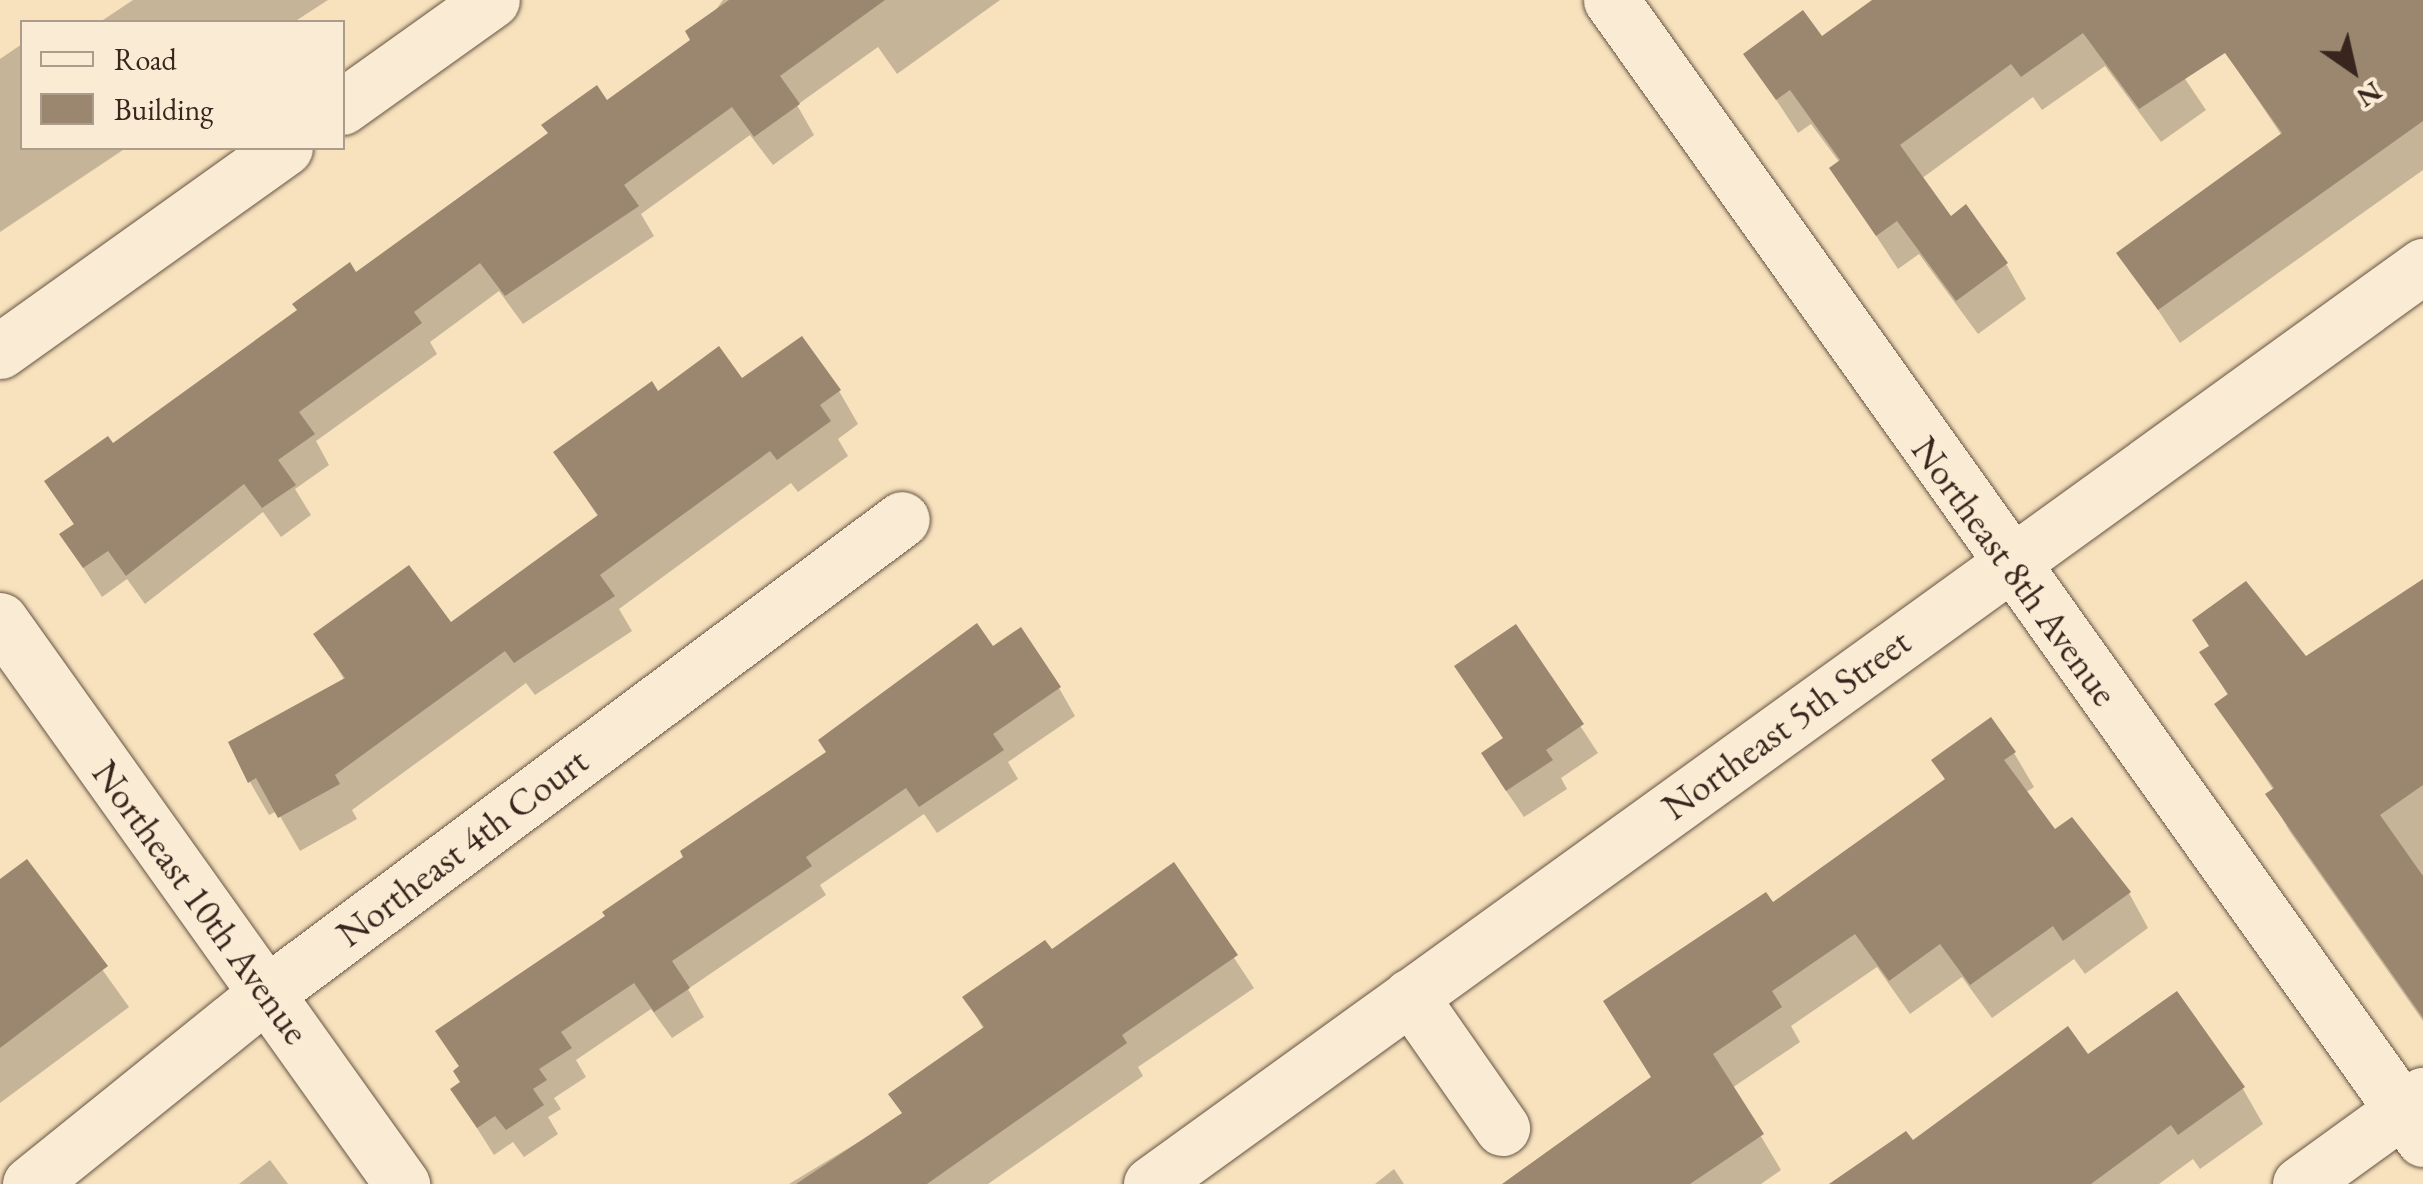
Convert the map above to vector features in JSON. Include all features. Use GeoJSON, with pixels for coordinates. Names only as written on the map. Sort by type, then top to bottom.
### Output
{"type":"FeatureCollection","features":[{"type":"Feature","properties":{"kind":"street"},"geometry":{"type":"LineString","coordinates":[[345,105],[492,0]]}},
{"type":"Feature","properties":{"kind":"street","name":"Northeast 8th Avenue"},"geometry":{"type":"LineString","coordinates":[[1619,3],[2008,563],[2416,1115]]}},
{"type":"Feature","properties":{"kind":"street"},"geometry":{"type":"LineString","coordinates":[[0,351],[283,150]]}},
{"type":"Feature","properties":{"kind":"street","name":"Northeast 5th Street"},"geometry":{"type":"LineString","coordinates":[[1151,1184],[2423,266]]}},
{"type":"Feature","properties":{"kind":"street","name":"Northeast 4th Court"},"geometry":{"type":"LineString","coordinates":[[30,1184],[266,993],[902,519]]}},
{"type":"Feature","properties":{"kind":"street","name":"Northeast 10th Avenue"},"geometry":{"type":"LineString","coordinates":[[0,620],[402,1184]]}},
{"type":"Feature","properties":{"kind":"street"},"geometry":{"type":"LineString","coordinates":[[1410,996],[1502,1128]]}},
{"type":"Feature","properties":{"kind":"street"},"geometry":{"type":"LineString","coordinates":[[2300,1184],[2416,1115]]}},
{"type":"Feature","properties":{"kind":"building"},"geometry":{"type":"Polygon","coordinates":[[[729,0],[885,0],[780,76],[800,104],[754,137],[732,107],[624,185],[639,206],[505,296],[480,263],[414,312],[422,323],[299,412],[315,434],[278,460],[296,485],[262,508],[244,484],[126,576],[108,551],[83,568],[59,534],[74,524],[44,481],[108,436],[113,443],[297,310],[292,304],[350,262],[356,272],[548,133],[541,125],[597,85],[607,100],[690,40],[685,31],[729,0]]]}},
{"type":"Feature","properties":{"kind":"building"},"geometry":{"type":"Polygon","coordinates":[[[1872,0],[2423,0],[2423,121],[2158,310],[2116,253],[2282,133],[2225,53],[2139,109],[2083,33],[2021,77],[2011,64],[1900,145],[1951,216],[1966,204],[2008,263],[1956,301],[1897,221],[1876,236],[1829,168],[1840,160],[1790,90],[1776,100],[1743,54],[1803,10],[1822,36],[1872,0]]]}},
{"type":"Feature","properties":{"kind":"building"},"geometry":{"type":"Polygon","coordinates":[[[802,336],[841,390],[820,405],[831,421],[777,460],[770,451],[600,575],[615,596],[514,663],[505,651],[335,775],[340,784],[278,818],[256,778],[248,783],[228,742],[345,678],[313,634],[409,565],[451,622],[598,515],[553,452],[652,381],[658,391],[719,346],[742,378],[802,336]]]}},
{"type":"Feature","properties":{"kind":"building"},"geometry":{"type":"Polygon","coordinates":[[[2423,579],[2423,785],[2380,815],[2423,876],[2423,1018],[2265,794],[2274,788],[2214,704],[2228,694],[2199,652],[2209,646],[2192,620],[2246,581],[2306,656],[2423,579]]]}},
{"type":"Feature","properties":{"kind":"building"},"geometry":{"type":"Polygon","coordinates":[[[977,623],[993,646],[1021,627],[1061,687],[993,734],[1004,750],[919,807],[906,788],[806,857],[812,866],[672,961],[690,988],[654,1012],[634,983],[561,1032],[572,1048],[539,1069],[547,1080],[533,1089],[544,1105],[506,1130],[495,1116],[477,1128],[450,1089],[460,1082],[453,1071],[459,1066],[435,1031],[605,916],[602,912],[683,857],[680,851],[826,752],[818,740],[977,623]]]}},
{"type":"Feature","properties":{"kind":"building"},"geometry":{"type":"Polygon","coordinates":[[[1516,624],[1584,724],[1546,750],[1553,760],[1506,791],[1481,753],[1503,738],[1454,666],[1516,624]]]}},
{"type":"Feature","properties":{"kind":"building"},"geometry":{"type":"Polygon","coordinates":[[[1991,717],[2016,752],[2004,760],[2055,829],[2072,817],[2131,892],[2063,941],[2053,926],[1970,985],[1940,944],[1889,981],[1855,934],[1772,991],[1782,1007],[1713,1054],[1764,1134],[1690,1184],[1502,1184],[1651,1077],[1603,1001],[1766,892],[1773,902],[1945,779],[1931,760],[1991,717]]]}},
{"type":"Feature","properties":{"kind":"building"},"geometry":{"type":"Polygon","coordinates":[[[27,859],[108,966],[0,1048],[0,879],[27,859]]]}},
{"type":"Feature","properties":{"kind":"building"},"geometry":{"type":"Polygon","coordinates":[[[1174,862],[1238,955],[1122,1035],[1127,1043],[927,1184],[796,1184],[902,1113],[888,1094],[984,1027],[962,997],[1045,940],[1052,949],[1174,862]]]}},
{"type":"Feature","properties":{"kind":"building"},"geometry":{"type":"Polygon","coordinates":[[[2177,991],[2245,1087],[2178,1135],[2171,1125],[2091,1184],[1829,1184],[1906,1131],[1913,1140],[2068,1026],[2088,1054],[2177,991]]]}}]}
